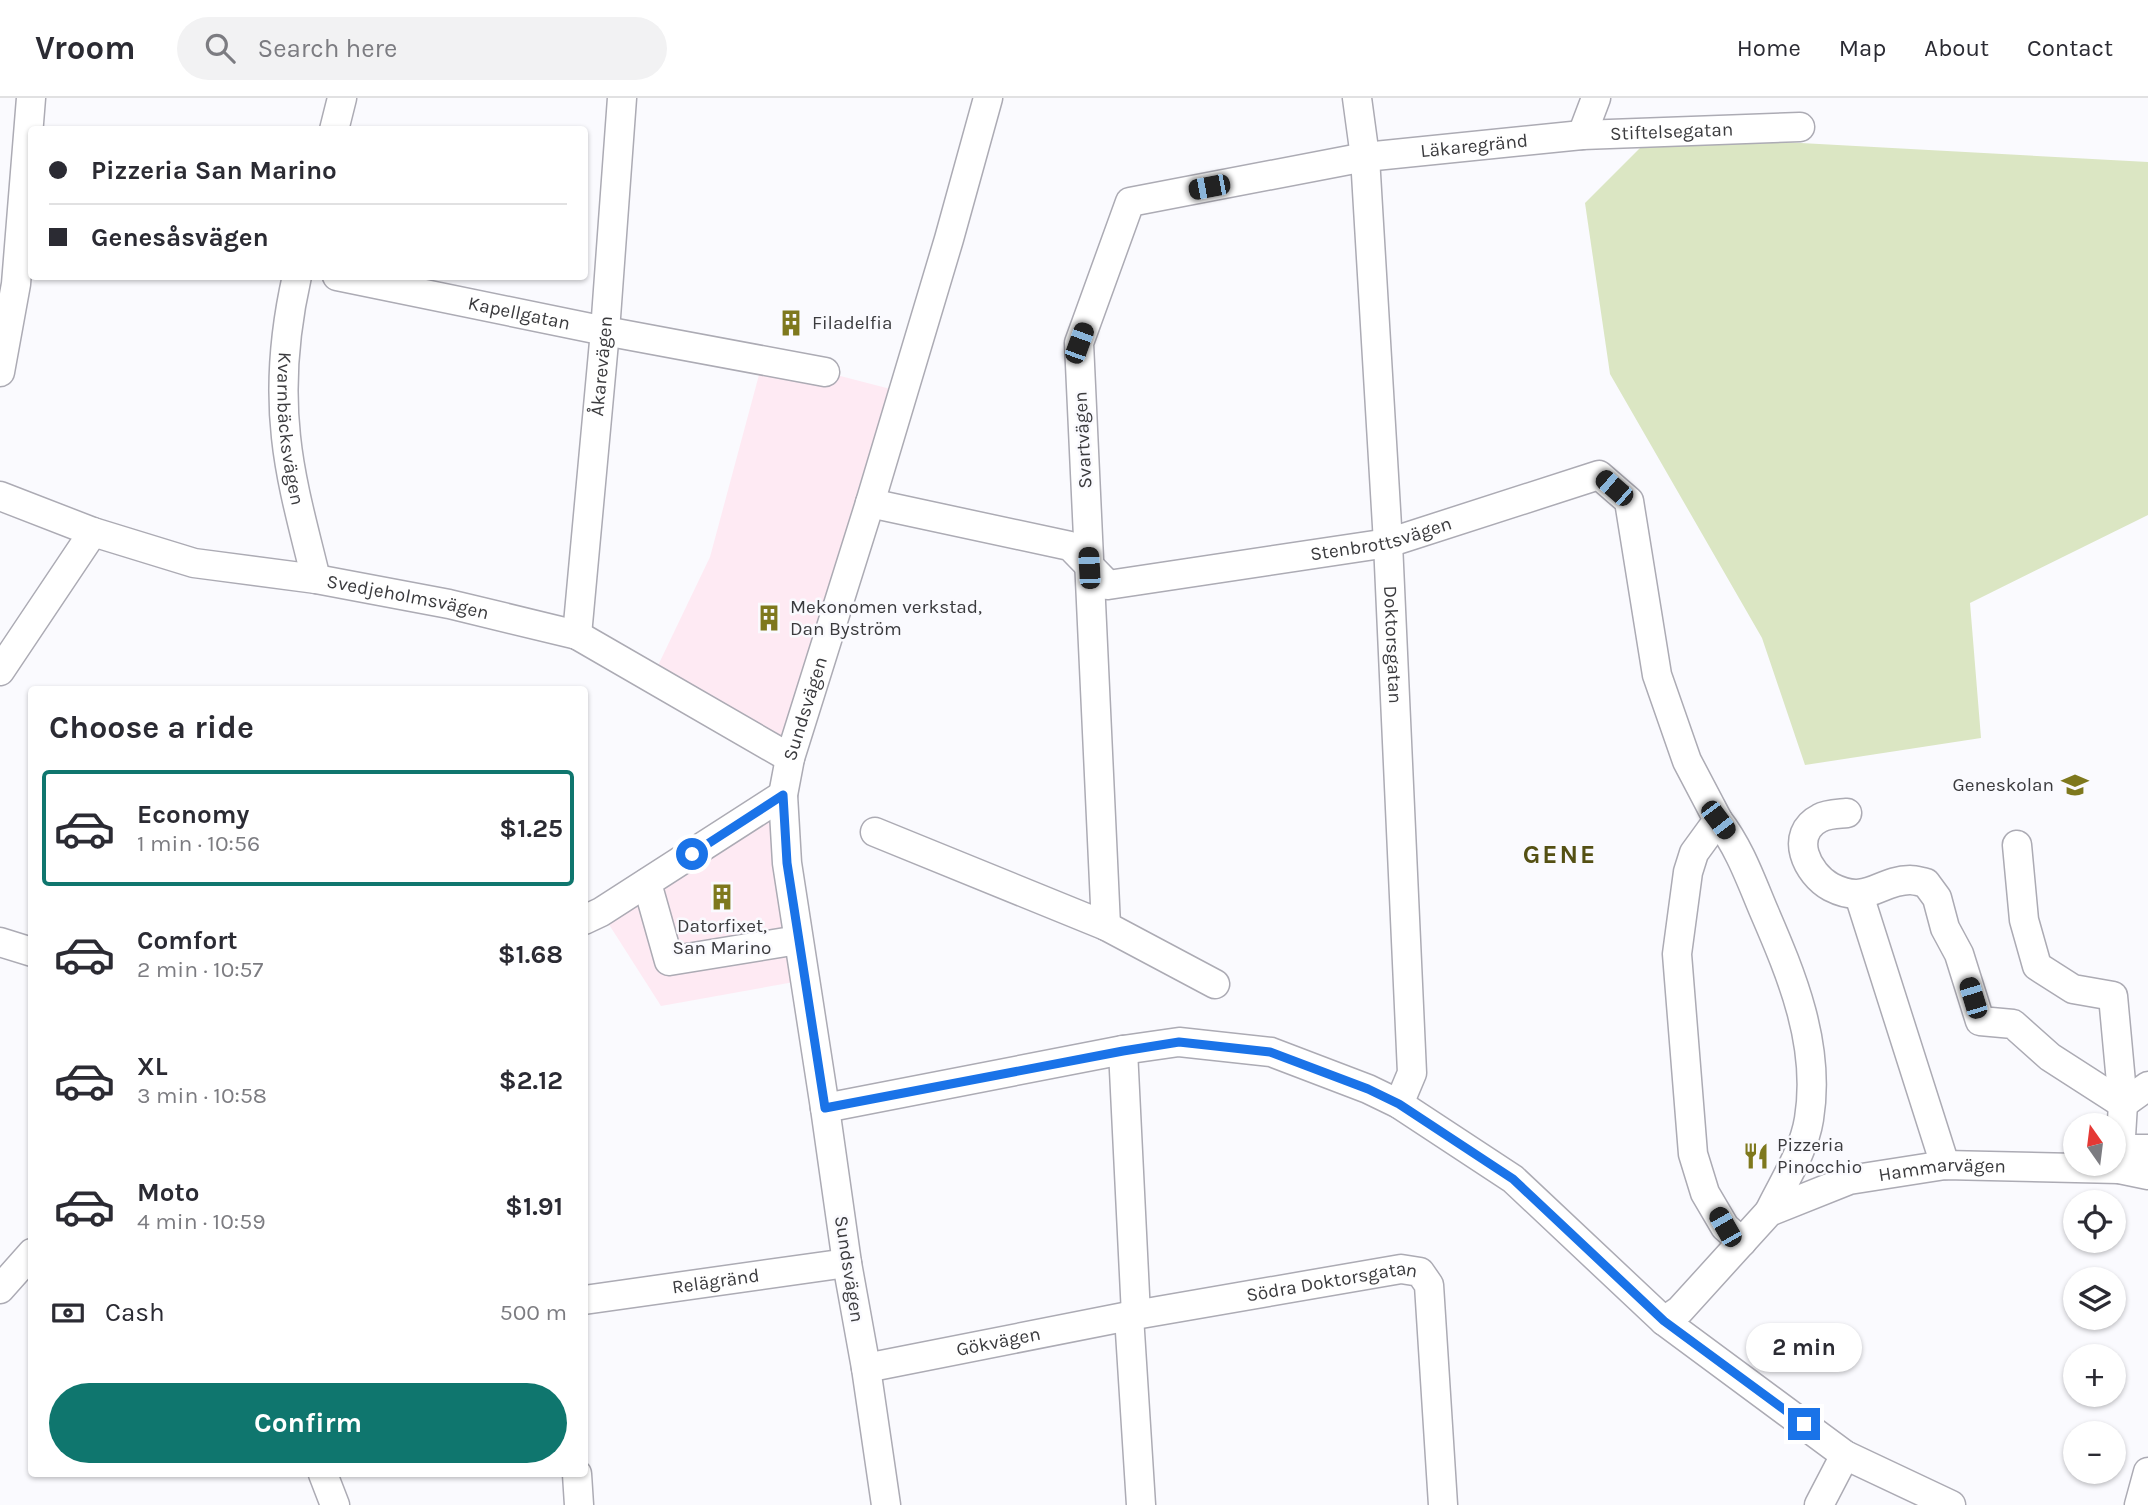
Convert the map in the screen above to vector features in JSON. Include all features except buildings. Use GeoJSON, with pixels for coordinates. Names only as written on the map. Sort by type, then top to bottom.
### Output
{"type":"FeatureCollection","features":[{"type":"Feature","properties":{"kind":"street"},"geometry":{"type":"LineString","coordinates":[[0,372],[8,282],[31,98]]}},
{"type":"Feature","properties":{"kind":"street"},"geometry":{"type":"LineString","coordinates":[[335,126],[342,98]]}},
{"type":"Feature","properties":{"kind":"street","name":"Åkarevägen"},"geometry":{"type":"LineString","coordinates":[[577,635],[605,331],[622,98]]}},
{"type":"Feature","properties":{"kind":"street","name":"Doktorsgatan"},"geometry":{"type":"LineString","coordinates":[[1356,98],[1365,157],[1388,543],[1412,1073],[1399,1104]]}},
{"type":"Feature","properties":{"kind":"street","name":"Stiftelsegatan"},"geometry":{"type":"LineString","coordinates":[[1597,98],[1582,135],[1800,127]]}},
{"type":"Feature","properties":{"kind":"street","name":"Sundsvägen"},"geometry":{"type":"LineString","coordinates":[[887,1505],[798,940],[787,863],[783,795],[790,758],[949,239],[982,99]]}},
{"type":"Feature","properties":{"kind":"street","name":"Läkaregränd"},"geometry":{"type":"LineString","coordinates":[[1365,157],[1582,135]]}},
{"type":"Feature","properties":{"kind":"street","name":"Svartvägen"},"geometry":{"type":"LineString","coordinates":[[1107,926],[1079,343],[1130,202],[1365,157]]}},
{"type":"Feature","properties":{"kind":"street","name":"Kvarnbäcksvägen"},"geometry":{"type":"LineString","coordinates":[[296,280],[286,332],[283,380],[286,438],[316,579]]}},
{"type":"Feature","properties":{"kind":"street","name":"Kapellgatan"},"geometry":{"type":"LineString","coordinates":[[356,280],[605,331],[825,372]]}},
{"type":"Feature","properties":{"kind":"street","name":"Stenbrottsvägen"},"geometry":{"type":"LineString","coordinates":[[870,503],[1070,546],[1108,585],[1388,543],[1599,475],[1629,501],[1657,675],[1687,761],[1718,820]]}},
{"type":"Feature","properties":{"kind":"street","name":"Svedjeholmsvägen"},"geometry":{"type":"LineString","coordinates":[[0,496],[93,532],[194,563],[316,579],[449,604],[577,635],[790,758]]}},
{"type":"Feature","properties":{"kind":"street"},"geometry":{"type":"LineString","coordinates":[[0,671],[93,532]]}},
{"type":"Feature","properties":{"kind":"street"},"geometry":{"type":"LineString","coordinates":[[588,918],[783,795]]}},
{"type":"Feature","properties":{"kind":"street"},"geometry":{"type":"LineString","coordinates":[[1846,813],[1821,817],[1809,827],[1803,840],[1803,855],[1814,873],[1831,887],[1858,895],[1908,880],[1926,883],[1937,898],[1945,928],[1959,954],[1980,1021],[2013,1024],[2050,1058],[2123,1104]]}},
{"type":"Feature","properties":{"kind":"street"},"geometry":{"type":"LineString","coordinates":[[1742,1242],[1725,1227],[1705,1193],[1693,1154],[1677,954],[1688,873],[1694,853],[1718,820],[1735,843],[1791,978],[1807,1034],[1812,1071],[1809,1121],[1797,1154],[1769,1212]]}},
{"type":"Feature","properties":{"kind":"street"},"geometry":{"type":"LineString","coordinates":[[875,832],[1107,926],[1215,984]]}},
{"type":"Feature","properties":{"kind":"street"},"geometry":{"type":"LineString","coordinates":[[2017,845],[2024,920],[2037,966],[2073,989],[2113,996],[2129,1156]]}},
{"type":"Feature","properties":{"kind":"street"},"geometry":{"type":"LineString","coordinates":[[647,883],[669,961],[798,940]]}},
{"type":"Feature","properties":{"kind":"street"},"geometry":{"type":"LineString","coordinates":[[1858,895],[1945,1165]]}},
{"type":"Feature","properties":{"kind":"street"},"geometry":{"type":"LineString","coordinates":[[0,942],[28,951]]}},
{"type":"Feature","properties":{"kind":"street"},"geometry":{"type":"LineString","coordinates":[[825,1108],[1179,1042],[1270,1052],[1368,1089],[1399,1104],[1513,1179],[1664,1321],[1845,1455],[1951,1505]]}},
{"type":"Feature","properties":{"kind":"street"},"geometry":{"type":"LineString","coordinates":[[1123,1051],[1141,1505]]}},
{"type":"Feature","properties":{"kind":"street"},"geometry":{"type":"LineString","coordinates":[[2123,1104],[2148,1086]]}},
{"type":"Feature","properties":{"kind":"street","name":"Hammarvägen"},"geometry":{"type":"LineString","coordinates":[[1664,1321],[1680,1310],[1769,1212],[1849,1180],[1945,1165],[2129,1156],[2148,1175]]}},
{"type":"Feature","properties":{"kind":"street"},"geometry":{"type":"LineString","coordinates":[[0,1289],[28,1258]]}},
{"type":"Feature","properties":{"kind":"street","name":"Relägränd"},"geometry":{"type":"LineString","coordinates":[[588,1299],[847,1263]]}},
{"type":"Feature","properties":{"kind":"street","name":"Södra Doktorsgatan"},"geometry":{"type":"LineString","coordinates":[[1133,1316],[1401,1269],[1420,1272],[1429,1285],[1443,1505]]}},
{"type":"Feature","properties":{"kind":"street","name":"Gökvägen"},"geometry":{"type":"LineString","coordinates":[[866,1368],[1133,1316]]}},
{"type":"Feature","properties":{"kind":"street"},"geometry":{"type":"LineString","coordinates":[[1819,1505],[1845,1455]]}},
{"type":"Feature","properties":{"kind":"street"},"geometry":{"type":"LineString","coordinates":[[2139,1505],[2148,1472]]}},
{"type":"Feature","properties":{"kind":"street"},"geometry":{"type":"LineString","coordinates":[[324,1477],[335,1505]]}},
{"type":"Feature","properties":{"kind":"street"},"geometry":{"type":"LineString","coordinates":[[577,1477],[579,1505]]}},
{"type":"Feature","properties":{"kind":"shaded area"},"geometry":{"type":"Polygon","coordinates":[[[763,360],[825,372],[902,392],[790,758],[652,678],[710,557],[763,360]]]}},
{"type":"Feature","properties":{"kind":"shaded area"},"geometry":{"type":"Polygon","coordinates":[[[783,795],[805,980],[661,1006],[601,912],[783,795]]]}},
{"type":"Feature","properties":{"kind":"green space"},"geometry":{"type":"Polygon","coordinates":[[[1653,135],[2148,162],[2148,515],[1970,603],[1981,738],[1805,765],[1762,638],[1610,374],[1585,203],[1653,135]]]}},
{"type":"Feature","properties":{"kind":"place","name":"Filadelfia"},"geometry":{"type":"Point","coordinates":[791,323]}},
{"type":"Feature","properties":{"kind":"place","name":"Mekonomen verkstad, Dan Byström"},"geometry":{"type":"Point","coordinates":[769,618]}},
{"type":"Feature","properties":{"kind":"place","name":"Geneskolan"},"geometry":{"type":"Point","coordinates":[2075,785]}},
{"type":"Feature","properties":{"kind":"place","name":"Datorfixet, San Marino"},"geometry":{"type":"Point","coordinates":[722,897]}},
{"type":"Feature","properties":{"kind":"place","name":"Pizzeria Pinocchio"},"geometry":{"type":"Point","coordinates":[1756,1156]}},
{"type":"Feature","properties":{"kind":"district","name":"GENE"},"geometry":{"type":"Point","coordinates":[1560,854]}},
{"type":"Feature","properties":{"kind":"route"},"geometry":{"type":"LineString","coordinates":[[692,854],[783,795],[787,863],[825,1108],[1179,1042],[1270,1052],[1368,1089],[1399,1104],[1513,1179],[1664,1321],[1804,1424]]}}]}
